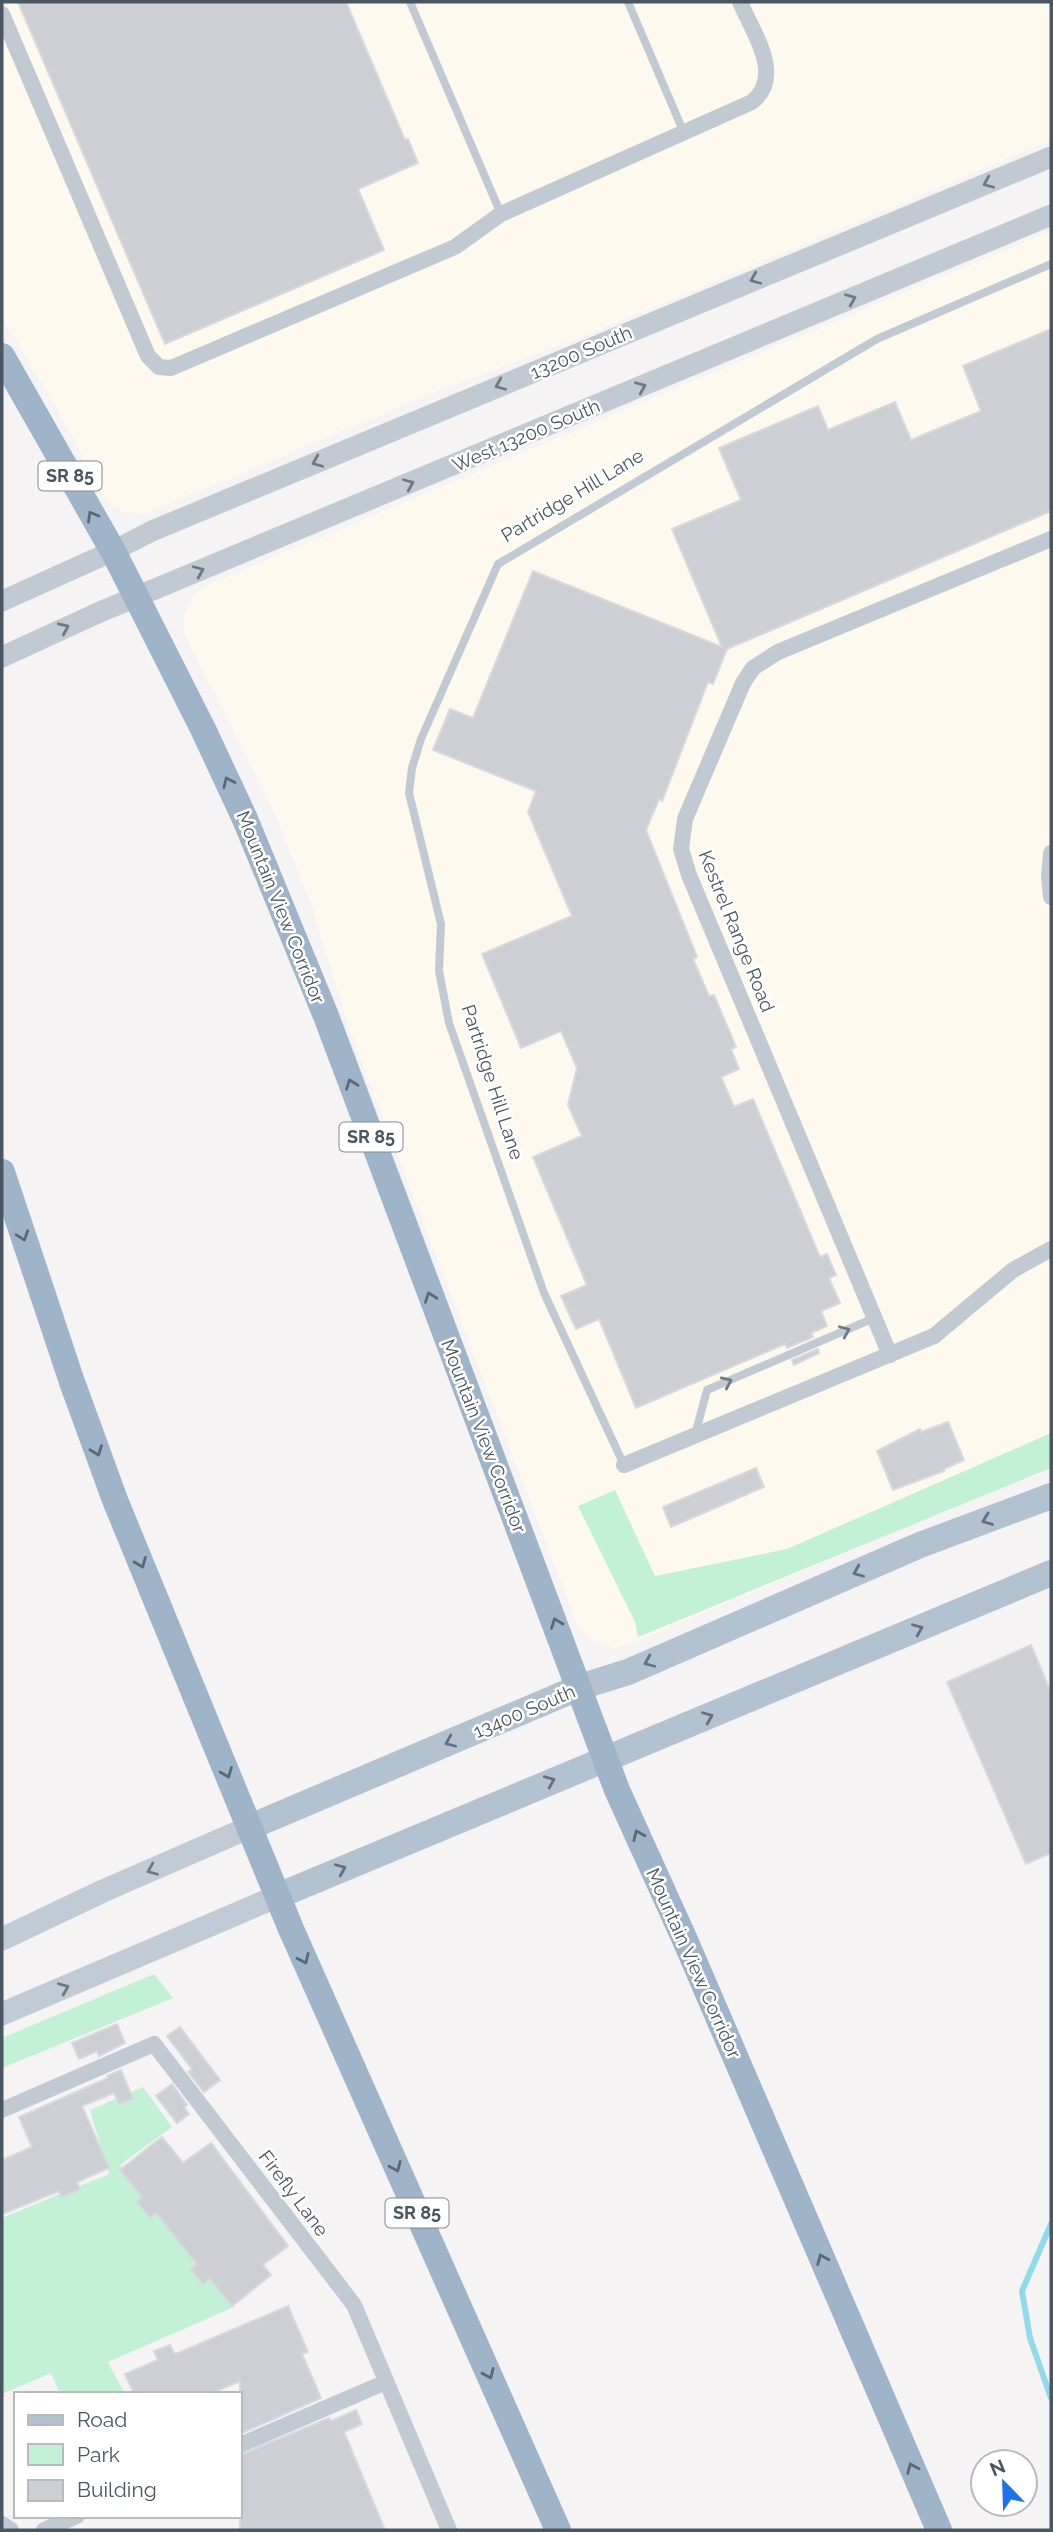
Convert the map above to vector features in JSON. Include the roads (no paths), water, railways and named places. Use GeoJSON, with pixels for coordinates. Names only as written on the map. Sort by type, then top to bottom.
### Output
{"type":"FeatureCollection","features":[{"type":"Feature","properties":{"kind":"highway","name":"Mountain View Corridor"},"geometry":{"type":"LineString","coordinates":[[2,356],[113,551],[203,729],[256,843],[326,1016],[617,1790],[685,1940],[939,2530]]}},
{"type":"Feature","properties":{"kind":"highway","name":"SR 85"},"geometry":{"type":"LineString","coordinates":[[2,1171],[115,1500],[278,1896],[558,2530]]}},
{"type":"Feature","properties":{"kind":"main road","name":"13400 South"},"geometry":{"type":"LineString","coordinates":[[2,1939],[103,1891],[580,1687],[628,1672],[920,1545],[1051,1496]]}},
{"type":"Feature","properties":{"kind":"main road"},"geometry":{"type":"LineString","coordinates":[[2,2014],[1051,1573]]}},
{"type":"Feature","properties":{"kind":"street"},"geometry":{"type":"LineString","coordinates":[[2,14],[148,356],[159,367],[177,366],[455,247],[501,215],[752,102],[766,83],[765,60],[740,2]]}},
{"type":"Feature","properties":{"kind":"street","name":"13200 South"},"geometry":{"type":"LineString","coordinates":[[113,551],[152,530],[1051,157]]}},
{"type":"Feature","properties":{"kind":"street","name":"West 13200 South"},"geometry":{"type":"LineString","coordinates":[[2,657],[136,598],[1051,215]]}},
{"type":"Feature","properties":{"kind":"street","name":"Kestrel Range Road"},"geometry":{"type":"LineString","coordinates":[[890,1354],[689,875],[681,849],[685,819],[743,682],[753,668],[778,652],[1051,539]]}},
{"type":"Feature","properties":{"kind":"street"},"geometry":{"type":"LineString","coordinates":[[2,601],[113,551]]}},
{"type":"Feature","properties":{"kind":"street"},"geometry":{"type":"LineString","coordinates":[[1051,853],[1051,897]]}},
{"type":"Feature","properties":{"kind":"street","name":"Partridge Hill Lane"},"geometry":{"type":"LineString","coordinates":[[624,1465],[944,1329],[1013,1270],[1051,1249]]}},
{"type":"Feature","properties":{"kind":"street","name":"Firefly Lane"},"geometry":{"type":"LineString","coordinates":[[2,2110],[154,2044],[354,2305],[449,2530]]}},
{"type":"Feature","properties":{"kind":"street"},"geometry":{"type":"LineString","coordinates":[[242,2444],[386,2382]]}},
{"type":"Feature","properties":{"kind":"street"},"geometry":{"type":"LineString","coordinates":[[44,2530],[72,2518]]}},
{"type":"Feature","properties":{"kind":"street"},"geometry":{"type":"LineString","coordinates":[[2,2524],[11,2530]]}},
{"type":"Feature","properties":{"kind":"lane"},"geometry":{"type":"LineString","coordinates":[[410,2],[501,215]]}},
{"type":"Feature","properties":{"kind":"lane"},"geometry":{"type":"LineString","coordinates":[[628,2],[684,133]]}},
{"type":"Feature","properties":{"kind":"lane","name":"Partridge Hill Lane"},"geometry":{"type":"LineString","coordinates":[[624,1465],[544,1293],[449,1023],[439,971],[441,924],[409,793],[412,768],[421,739],[498,564],[877,338],[1051,264]]}},
{"type":"Feature","properties":{"kind":"lane"},"geometry":{"type":"LineString","coordinates":[[695,1435],[707,1390],[874,1318]]}},
{"type":"Feature","properties":{"kind":"waterway"},"geometry":{"type":"LineString","coordinates":[[1051,2224],[1022,2291],[1030,2338],[1051,2398]]}}]}
